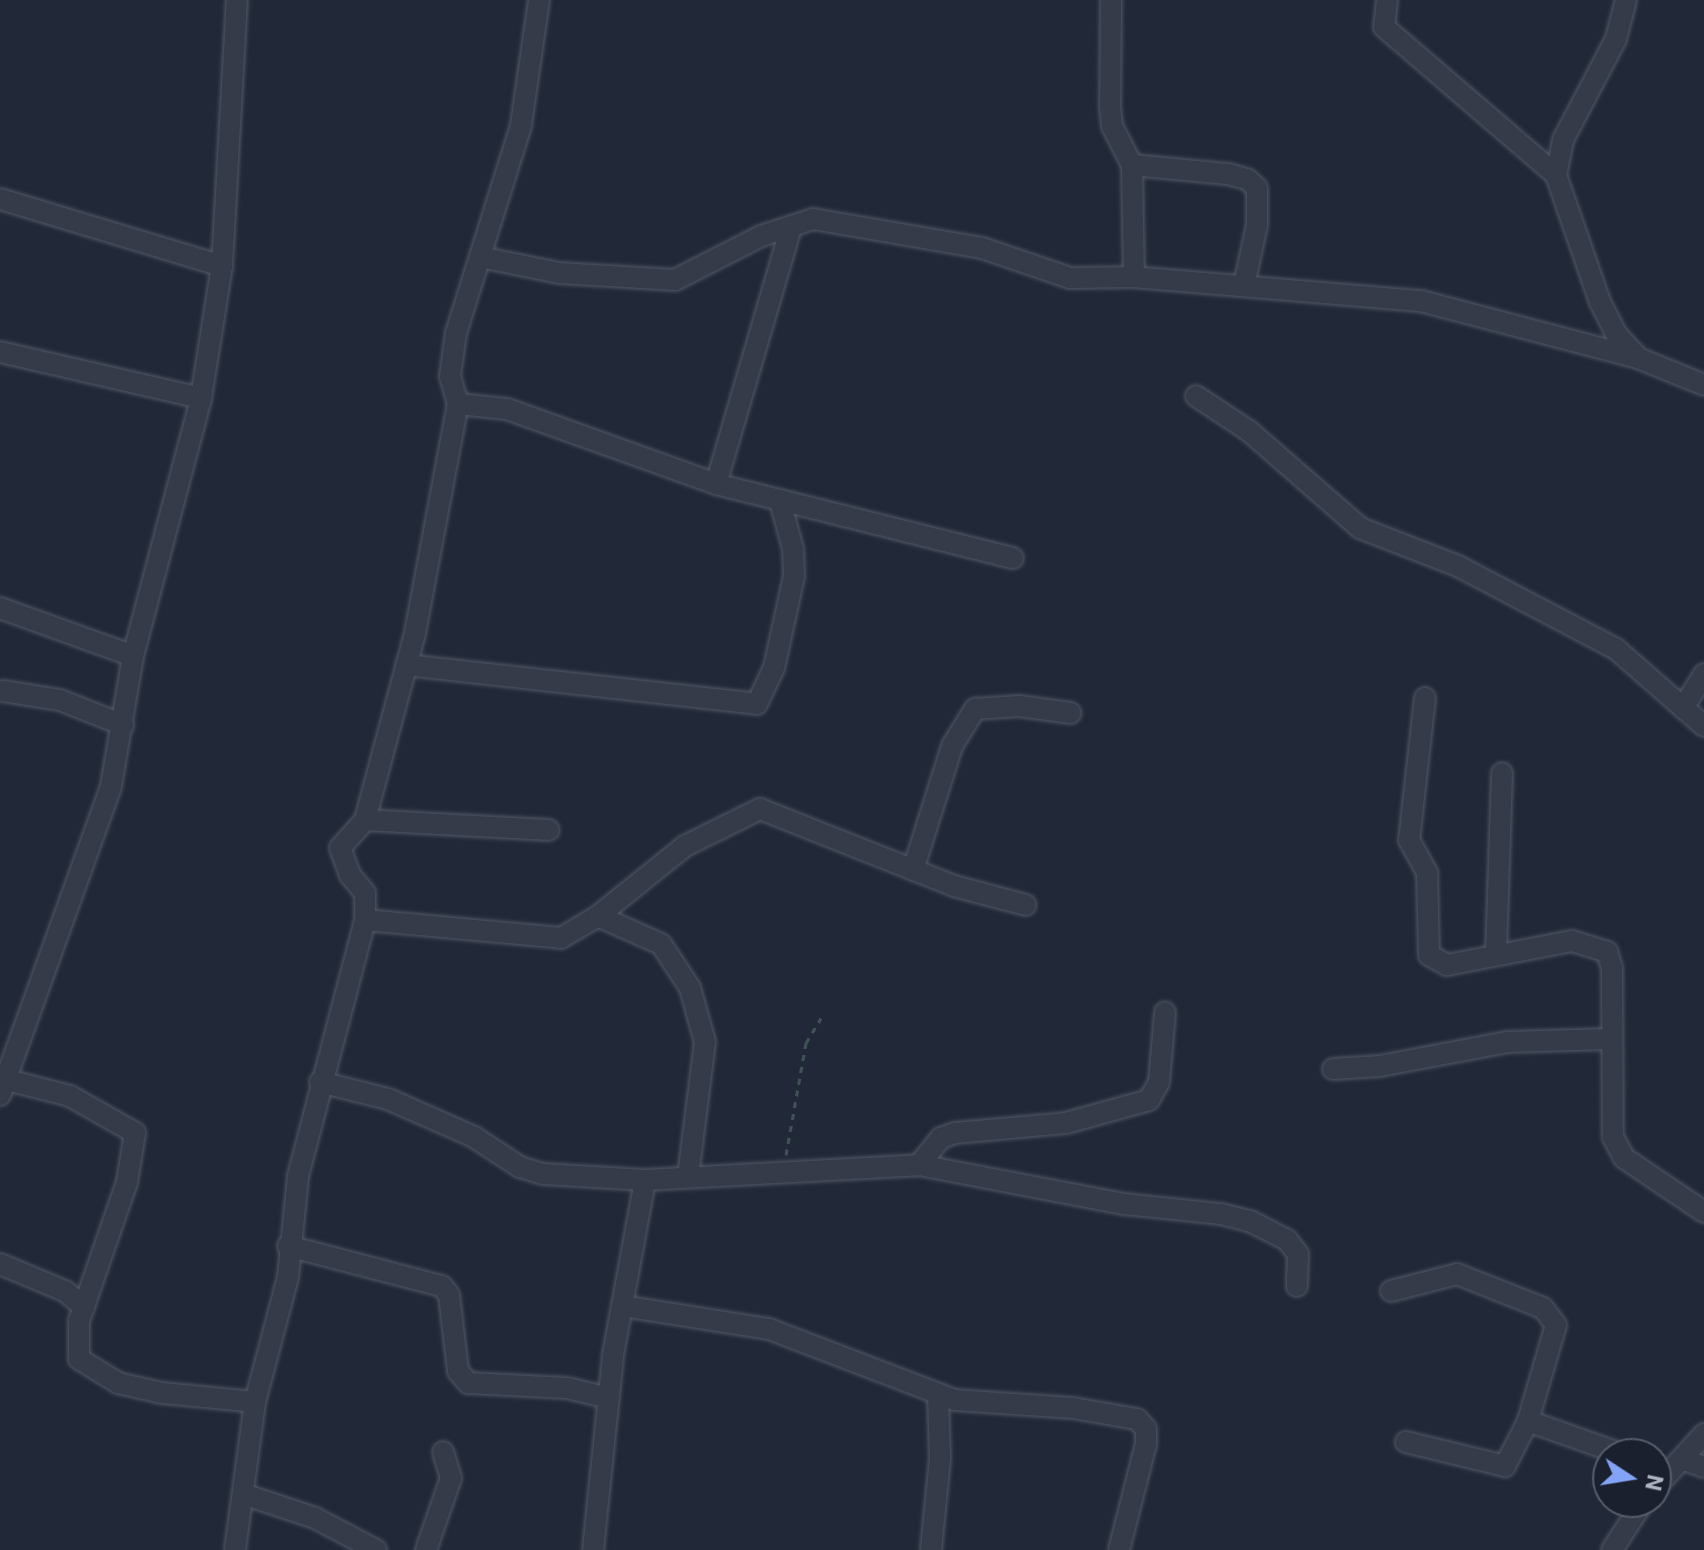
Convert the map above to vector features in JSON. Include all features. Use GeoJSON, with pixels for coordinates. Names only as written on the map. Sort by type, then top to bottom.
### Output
{"type":"FeatureCollection","features":[{"type":"Feature","properties":{"kind":"street"},"geometry":{"type":"LineString","coordinates":[[237,0],[222,266],[201,398],[133,656],[111,786],[1,1087],[70,1096],[90,1112],[135,1133],[127,1182],[84,1307],[75,1348],[88,1369],[101,1376],[162,1393],[255,1402]]}},
{"type":"Feature","properties":{"kind":"street"},"geometry":{"type":"LineString","coordinates":[[235,1550],[255,1402],[288,1277],[288,1246],[320,1082],[365,920],[365,893],[350,875],[340,848],[365,820],[406,665],[458,404],[450,376],[456,333],[521,125],[539,0]]}},
{"type":"Feature","properties":{"kind":"street"},"geometry":{"type":"LineString","coordinates":[[1111,0],[1110,107],[1112,126],[1132,165],[1134,277]]}},
{"type":"Feature","properties":{"kind":"street"},"geometry":{"type":"LineString","coordinates":[[1387,0],[1384,27],[1556,175],[1600,302],[1616,334],[1638,358]]}},
{"type":"Feature","properties":{"kind":"street"},"geometry":{"type":"LineString","coordinates":[[1556,175],[1563,140],[1616,39],[1626,0]]}},
{"type":"Feature","properties":{"kind":"street"},"geometry":{"type":"LineString","coordinates":[[1132,165],[1228,174],[1247,179],[1257,188],[1257,225],[1244,285]]}},
{"type":"Feature","properties":{"kind":"street"},"geometry":{"type":"LineString","coordinates":[[0,199],[222,266]]}},
{"type":"Feature","properties":{"kind":"street"},"geometry":{"type":"LineString","coordinates":[[480,257],[559,273],[675,280],[697,273],[761,236],[813,219],[982,248],[1070,278],[1134,277],[1244,285],[1346,299],[1421,301],[1638,358],[1704,385]]}},
{"type":"Feature","properties":{"kind":"street"},"geometry":{"type":"LineString","coordinates":[[716,484],[791,227]]}},
{"type":"Feature","properties":{"kind":"street"},"geometry":{"type":"LineString","coordinates":[[0,352],[201,398]]}},
{"type":"Feature","properties":{"kind":"street"},"geometry":{"type":"LineString","coordinates":[[1196,396],[1249,431],[1360,528],[1458,566],[1616,649],[1704,726]]}},
{"type":"Feature","properties":{"kind":"street"},"geometry":{"type":"LineString","coordinates":[[458,404],[507,409],[716,484],[1013,558]]}},
{"type":"Feature","properties":{"kind":"street"},"geometry":{"type":"LineString","coordinates":[[406,665],[757,704],[774,668],[794,576],[793,549],[780,501]]}},
{"type":"Feature","properties":{"kind":"street"},"geometry":{"type":"LineString","coordinates":[[0,608],[133,656]]}},
{"type":"Feature","properties":{"kind":"street"},"geometry":{"type":"LineString","coordinates":[[1683,708],[1704,674]]}},
{"type":"Feature","properties":{"kind":"street"},"geometry":{"type":"LineString","coordinates":[[3,691],[60,700],[123,725]]}},
{"type":"Feature","properties":{"kind":"street"},"geometry":{"type":"LineString","coordinates":[[1425,698],[1409,840],[1429,886],[1425,945],[1436,962],[1447,965],[1572,941],[1607,952],[1612,968],[1609,1119],[1624,1158],[1704,1212]]}},
{"type":"Feature","properties":{"kind":"street"},"geometry":{"type":"LineString","coordinates":[[913,870],[952,746],[975,709],[1019,706],[1071,713]]}},
{"type":"Feature","properties":{"kind":"street"},"geometry":{"type":"LineString","coordinates":[[1496,954],[1502,773]]}},
{"type":"Feature","properties":{"kind":"street"},"geometry":{"type":"LineString","coordinates":[[365,920],[545,939],[561,938],[598,916],[685,846],[760,809],[913,870],[1026,905]]}},
{"type":"Feature","properties":{"kind":"street"},"geometry":{"type":"LineString","coordinates":[[365,820],[549,830]]}},
{"type":"Feature","properties":{"kind":"street"},"geometry":{"type":"LineString","coordinates":[[598,916],[661,944],[690,988],[705,1042],[688,1177]]}},
{"type":"Feature","properties":{"kind":"street"},"geometry":{"type":"LineString","coordinates":[[919,1165],[941,1138],[955,1133],[1066,1123],[1149,1100],[1159,1082],[1165,1012]]}},
{"type":"Feature","properties":{"kind":"street"},"geometry":{"type":"LineString","coordinates":[[1333,1069],[1380,1066],[1507,1042],[1609,1039]]}},
{"type":"Feature","properties":{"kind":"street"},"geometry":{"type":"LineString","coordinates":[[320,1082],[417,1111],[474,1137],[520,1167],[569,1177],[645,1180],[783,1170],[919,1165],[1108,1201],[1250,1221],[1287,1240],[1298,1254],[1297,1286]]}},
{"type":"Feature","properties":{"kind":"street"},"geometry":{"type":"LineString","coordinates":[[593,1550],[609,1398],[645,1180]]}},
{"type":"Feature","properties":{"kind":"street"},"geometry":{"type":"LineString","coordinates":[[288,1246],[442,1286],[449,1295],[458,1371],[468,1383],[567,1388],[609,1398]]}},
{"type":"Feature","properties":{"kind":"street"},"geometry":{"type":"LineString","coordinates":[[0,1264],[65,1291],[84,1307]]}},
{"type":"Feature","properties":{"kind":"street"},"geometry":{"type":"LineString","coordinates":[[1391,1291],[1457,1274],[1552,1315],[1554,1338],[1528,1421],[1505,1466],[1406,1442]]}},
{"type":"Feature","properties":{"kind":"street"},"geometry":{"type":"LineString","coordinates":[[622,1306],[769,1329],[938,1396],[1137,1419],[1146,1429],[1146,1444],[1119,1550]]}},
{"type":"Feature","properties":{"kind":"street"},"geometry":{"type":"LineString","coordinates":[[931,1550],[940,1458],[938,1396]]}},
{"type":"Feature","properties":{"kind":"street"},"geometry":{"type":"LineString","coordinates":[[1528,1421],[1592,1444]]}},
{"type":"Feature","properties":{"kind":"street"},"geometry":{"type":"LineString","coordinates":[[1672,1463],[1704,1434]]}},
{"type":"Feature","properties":{"kind":"street"},"geometry":{"type":"LineString","coordinates":[[426,1550],[451,1478],[443,1452]]}},
{"type":"Feature","properties":{"kind":"street"},"geometry":{"type":"LineString","coordinates":[[1672,1466],[1704,1467]]}},
{"type":"Feature","properties":{"kind":"street"},"geometry":{"type":"LineString","coordinates":[[243,1494],[315,1518],[376,1550]]}},
{"type":"Feature","properties":{"kind":"street"},"geometry":{"type":"LineString","coordinates":[[1612,1550],[1633,1518]]}},
{"type":"Feature","properties":{"kind":"path"},"geometry":{"type":"LineString","coordinates":[[783,1170],[806,1043],[821,1018]]}}]}
